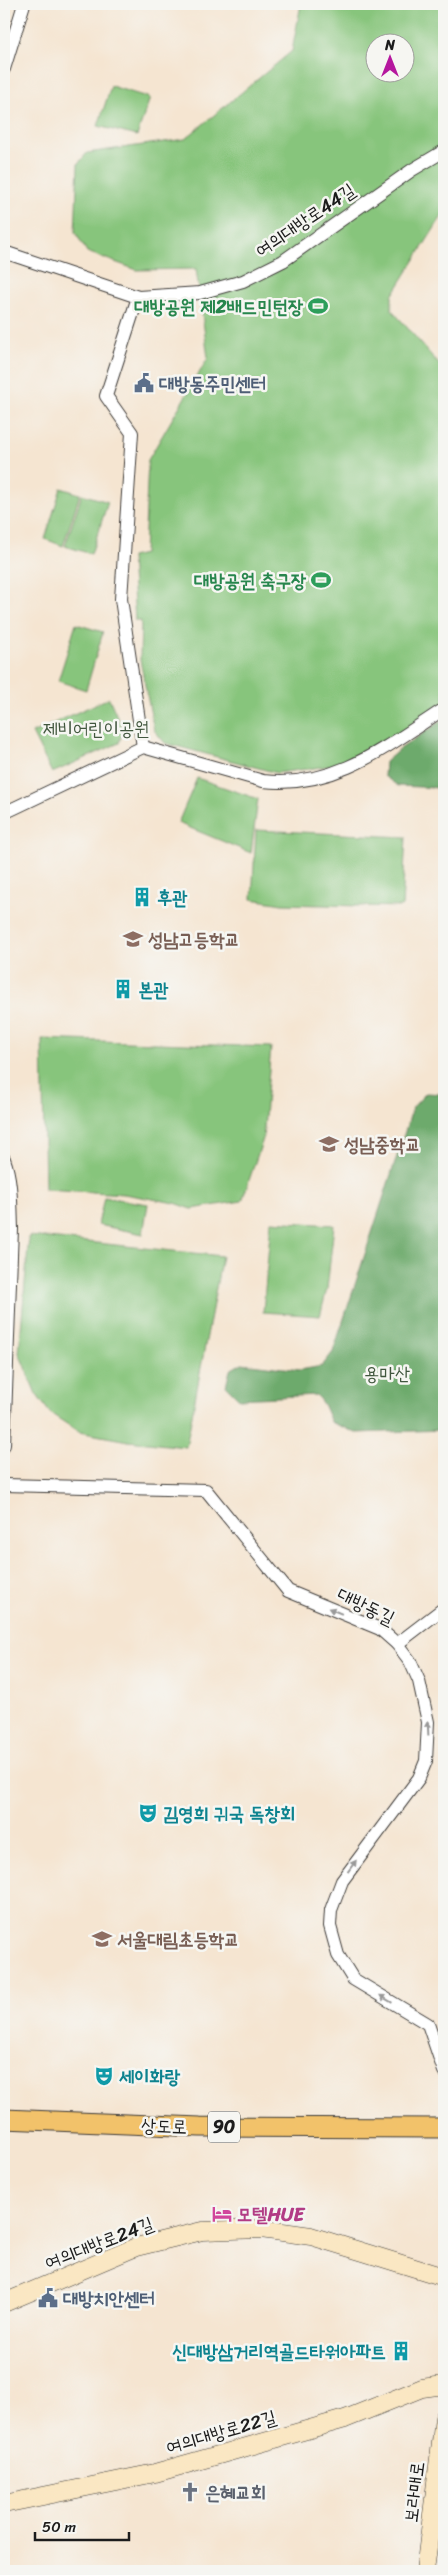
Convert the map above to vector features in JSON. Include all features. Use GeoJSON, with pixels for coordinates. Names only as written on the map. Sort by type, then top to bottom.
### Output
{"type":"FeatureCollection","features":[{"type":"Feature","properties":{"kind":"main road","name":"상도로"},"geometry":{"type":"LineString","coordinates":[[4,2120],[200,2127],[444,2128]]}},
{"type":"Feature","properties":{"kind":"street"},"geometry":{"type":"LineString","coordinates":[[4,69],[24,4]]}},
{"type":"Feature","properties":{"kind":"street","name":"여의대방로44길"},"geometry":{"type":"LineString","coordinates":[[4,252],[138,298],[200,293],[244,281],[283,261],[412,170],[444,151]]}},
{"type":"Feature","properties":{"kind":"street"},"geometry":{"type":"LineString","coordinates":[[138,298],[106,396],[132,433],[121,599],[143,747]]}},
{"type":"Feature","properties":{"kind":"street"},"geometry":{"type":"LineString","coordinates":[[4,814],[143,747],[263,781],[302,782],[320,778],[349,768],[444,709]]}},
{"type":"Feature","properties":{"kind":"street"},"geometry":{"type":"LineString","coordinates":[[4,1158],[8,1170],[4,1445]]}},
{"type":"Feature","properties":{"kind":"street","name":"대방동길"},"geometry":{"type":"LineString","coordinates":[[4,1485],[206,1490],[288,1592],[380,1629],[397,1644],[410,1661],[419,1680],[428,1722],[426,1761],[419,1778],[342,1881],[331,1910],[330,1926],[338,1955],[353,1979],[428,2024],[444,2071]]}},
{"type":"Feature","properties":{"kind":"street"},"geometry":{"type":"LineString","coordinates":[[397,1644],[444,1608]]}},
{"type":"Feature","properties":{"kind":"street","name":"여의대방로24길"},"geometry":{"type":"LineString","coordinates":[[4,2303],[136,2248],[202,2230],[261,2229],[311,2236],[444,2277]]}},
{"type":"Feature","properties":{"kind":"street","name":"여의대방로22길"},"geometry":{"type":"LineString","coordinates":[[4,2504],[161,2472],[345,2419],[422,2388],[444,2385]]}},
{"type":"Feature","properties":{"kind":"street","name":"보라매로"},"geometry":{"type":"LineString","coordinates":[[425,2571],[444,2418]]}},
{"type":"Feature","properties":{"kind":"green space"},"geometry":{"type":"Polygon","coordinates":[[[301,4],[444,4],[444,213],[392,296],[392,310],[444,370],[444,702],[385,743],[329,766],[277,773],[165,743],[154,730],[140,660],[141,621],[135,621],[131,557],[144,554],[148,460],[208,358],[196,269],[137,270],[87,252],[75,232],[78,164],[87,153],[185,139],[292,51],[301,4]]]}},
{"type":"Feature","properties":{"kind":"green space"},"geometry":{"type":"Polygon","coordinates":[[[111,86],[150,98],[137,136],[98,126],[111,86]]]}},
{"type":"Feature","properties":{"kind":"green space"},"geometry":{"type":"Polygon","coordinates":[[[61,488],[80,494],[63,546],[45,539],[61,488]]]}},
{"type":"Feature","properties":{"kind":"green space"},"geometry":{"type":"Polygon","coordinates":[[[82,494],[108,502],[91,554],[65,546],[82,494]]]}},
{"type":"Feature","properties":{"kind":"green space"},"geometry":{"type":"Polygon","coordinates":[[[76,624],[103,632],[86,690],[58,681],[76,624]]]}},
{"type":"Feature","properties":{"kind":"green space","name":"제비어린이공원"},"geometry":{"type":"Polygon","coordinates":[[[109,698],[123,730],[119,743],[52,773],[32,733],[109,698]]]}},
{"type":"Feature","properties":{"kind":"green space"},"geometry":{"type":"Polygon","coordinates":[[[444,719],[444,790],[441,788],[398,786],[384,776],[385,762],[400,749],[444,719]]]}},
{"type":"Feature","properties":{"kind":"green space"},"geometry":{"type":"Polygon","coordinates":[[[197,778],[258,799],[251,853],[178,823],[197,778]]]}},
{"type":"Feature","properties":{"kind":"green space"},"geometry":{"type":"Polygon","coordinates":[[[256,830],[406,837],[402,907],[282,904],[252,899],[256,830]]]}},
{"type":"Feature","properties":{"kind":"green space"},"geometry":{"type":"Polygon","coordinates":[[[42,1039],[271,1047],[263,1139],[242,1201],[192,1209],[175,1203],[124,1194],[45,1189],[42,1039]]]}},
{"type":"Feature","properties":{"kind":"green space","name":"용마산"},"geometry":{"type":"Polygon","coordinates":[[[426,1093],[444,1094],[444,1430],[356,1433],[331,1422],[323,1404],[316,1395],[239,1399],[226,1386],[230,1370],[242,1363],[300,1370],[322,1366],[333,1352],[413,1107],[426,1093]]]}},
{"type":"Feature","properties":{"kind":"green space"},"geometry":{"type":"Polygon","coordinates":[[[104,1197],[148,1204],[143,1234],[98,1225],[104,1197]]]}},
{"type":"Feature","properties":{"kind":"green space"},"geometry":{"type":"Polygon","coordinates":[[[271,1221],[334,1225],[327,1289],[320,1316],[263,1312],[271,1221]]]}},
{"type":"Feature","properties":{"kind":"green space"},"geometry":{"type":"Polygon","coordinates":[[[29,1236],[222,1256],[186,1447],[128,1441],[79,1432],[50,1413],[36,1394],[19,1353],[29,1236]]]}},
{"type":"Feature","properties":{"kind":"place","name":"대방공원 제2배드민턴장"},"geometry":{"type":"Point","coordinates":[318,306]}},
{"type":"Feature","properties":{"kind":"place","name":"대방동주민센터"},"geometry":{"type":"Point","coordinates":[144,383]}},
{"type":"Feature","properties":{"kind":"place","name":"대방공원 축구장"},"geometry":{"type":"Point","coordinates":[321,580]}},
{"type":"Feature","properties":{"kind":"place","name":"후관"},"geometry":{"type":"Point","coordinates":[142,897]}},
{"type":"Feature","properties":{"kind":"place","name":"성남고등학교"},"geometry":{"type":"Point","coordinates":[133,939]}},
{"type":"Feature","properties":{"kind":"place","name":"본관"},"geometry":{"type":"Point","coordinates":[123,989]}},
{"type":"Feature","properties":{"kind":"place","name":"성남중학교"},"geometry":{"type":"Point","coordinates":[329,1144]}},
{"type":"Feature","properties":{"kind":"place","name":"김영희 귀국 독창회"},"geometry":{"type":"Point","coordinates":[148,1813]}},
{"type":"Feature","properties":{"kind":"place","name":"서울대림초등학교"},"geometry":{"type":"Point","coordinates":[102,1939]}},
{"type":"Feature","properties":{"kind":"place","name":"세이화랑"},"geometry":{"type":"Point","coordinates":[104,2076]}},
{"type":"Feature","properties":{"kind":"place","name":"모텔HUE"},"geometry":{"type":"Point","coordinates":[222,2214]}},
{"type":"Feature","properties":{"kind":"place","name":"대방치안센터"},"geometry":{"type":"Point","coordinates":[48,2298]}},
{"type":"Feature","properties":{"kind":"place","name":"신대방삼거리역골드타워아파트"},"geometry":{"type":"Point","coordinates":[401,2351]}},
{"type":"Feature","properties":{"kind":"place","name":"은혜교회"},"geometry":{"type":"Point","coordinates":[190,2492]}}]}
